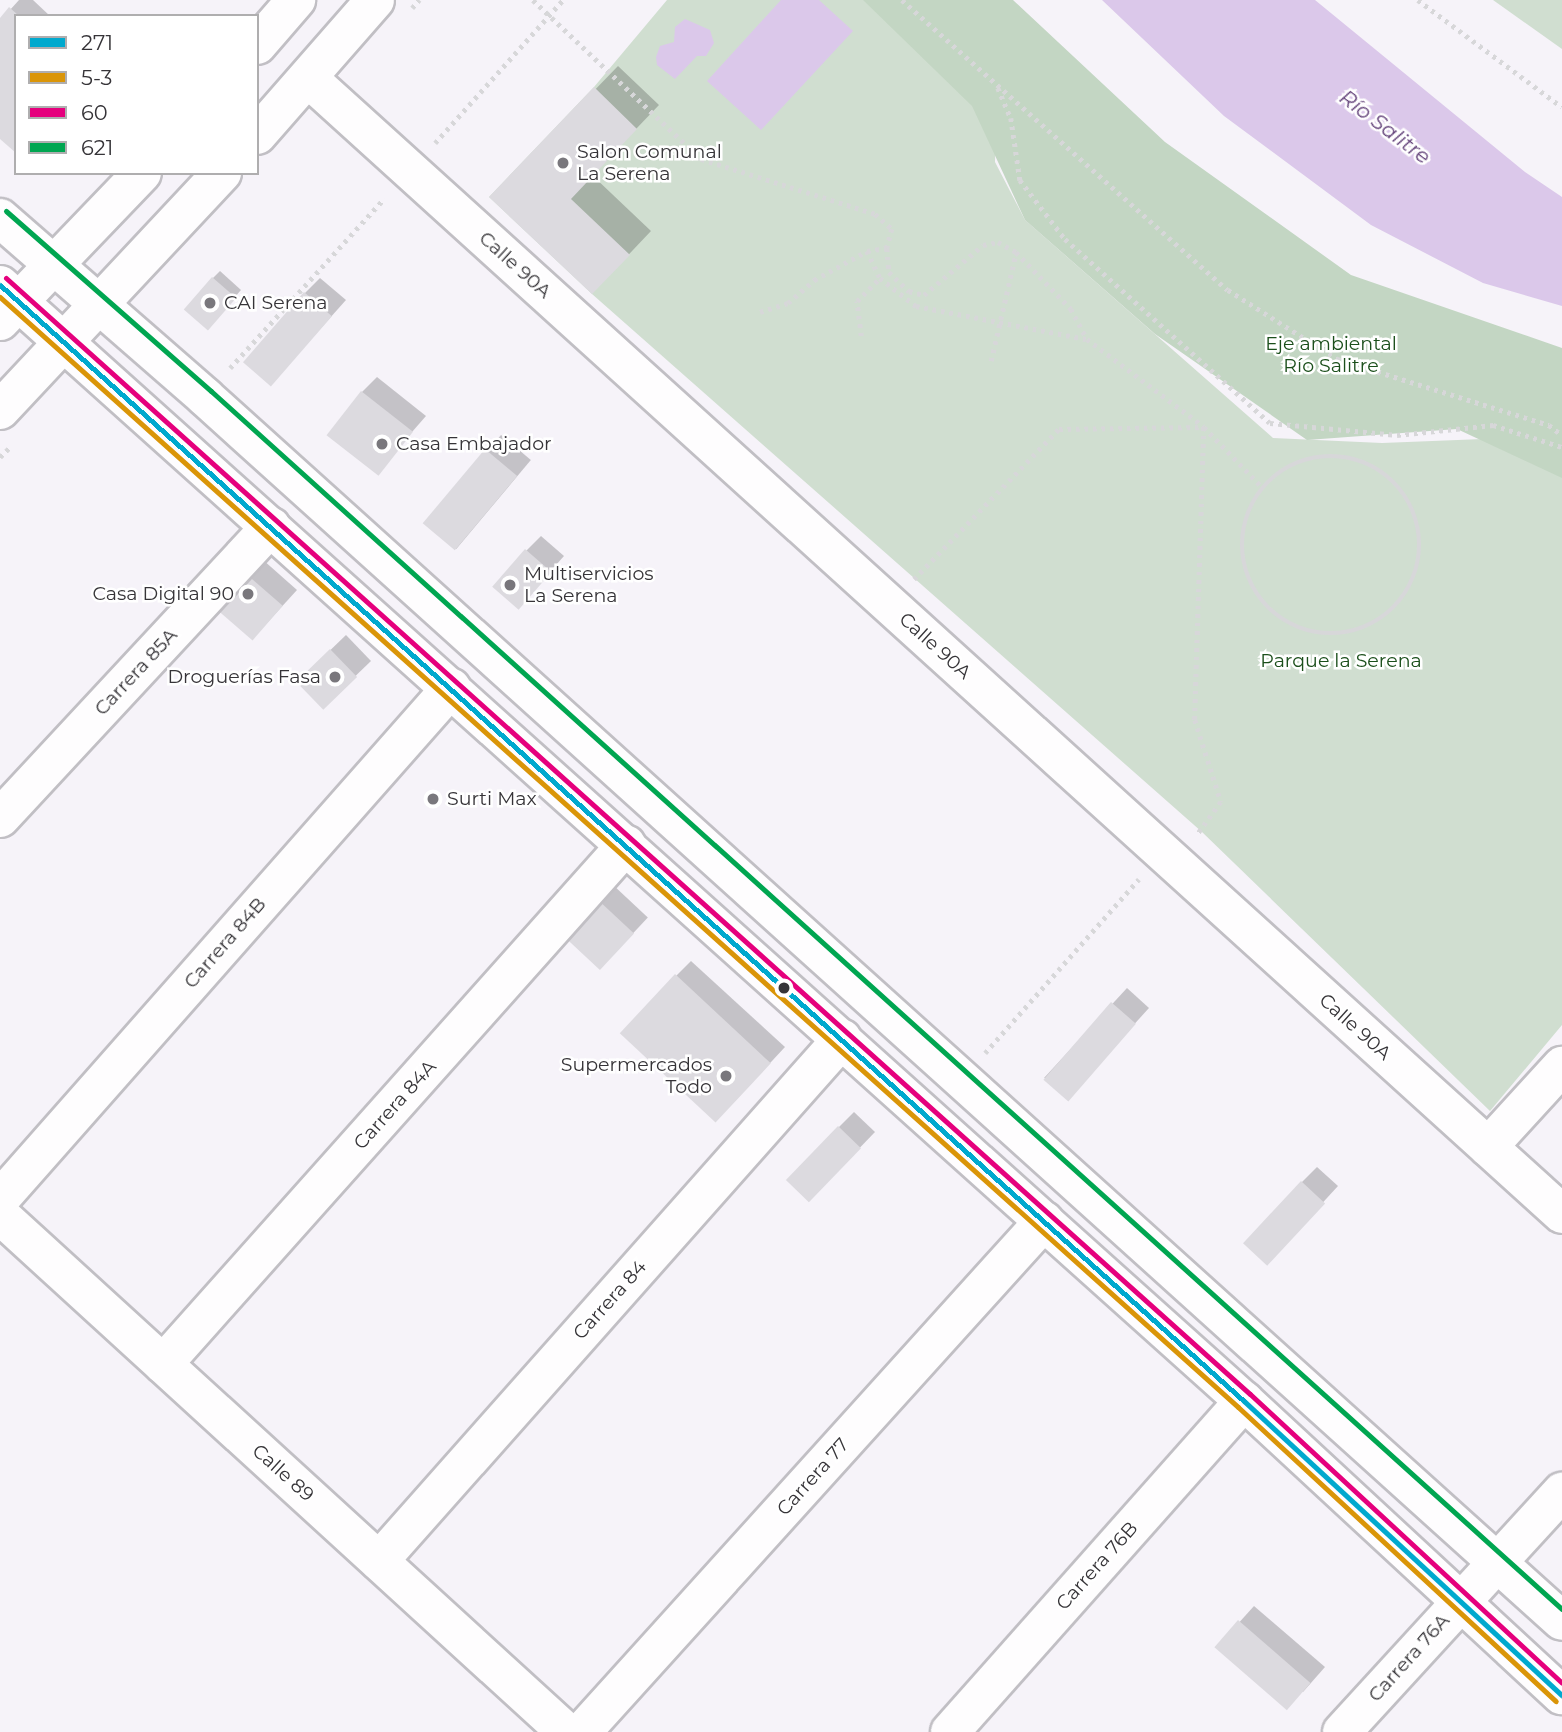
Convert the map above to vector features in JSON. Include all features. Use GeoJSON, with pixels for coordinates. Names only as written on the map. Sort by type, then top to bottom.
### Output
{"type":"FeatureCollection","features":[{"type":"Feature","properties":{"kind":"street"},"geometry":{"type":"LineString","coordinates":[[259,42],[296,0]]}},
{"type":"Feature","properties":{"kind":"street"},"geometry":{"type":"LineString","coordinates":[[259,133],[375,0]]}},
{"type":"Feature","properties":{"kind":"street","name":"Calle 90A"},"geometry":{"type":"LineString","coordinates":[[308,78],[1562,1214]]}},
{"type":"Feature","properties":{"kind":"street"},"geometry":{"type":"LineString","coordinates":[[140,175],[55,266],[6,303],[67,342],[1244,1401],[1562,1695]]}},
{"type":"Feature","properties":{"kind":"street"},"geometry":{"type":"LineString","coordinates":[[0,410],[101,307],[220,175]]}},
{"type":"Feature","properties":{"kind":"street"},"geometry":{"type":"LineString","coordinates":[[0,218],[1562,1621]]}},
{"type":"Feature","properties":{"kind":"street","name":"Carrera 85A"},"geometry":{"type":"LineString","coordinates":[[0,818],[271,526]]}},
{"type":"Feature","properties":{"kind":"street","name":"Carrera 84B"},"geometry":{"type":"LineString","coordinates":[[0,1199],[451,688]]}},
{"type":"Feature","properties":{"kind":"street","name":"Carrera 84A"},"geometry":{"type":"LineString","coordinates":[[163,1364],[626,845]]}},
{"type":"Feature","properties":{"kind":"street","name":"Carrera 84"},"geometry":{"type":"LineString","coordinates":[[379,1561],[842,1039]]}},
{"type":"Feature","properties":{"kind":"street"},"geometry":{"type":"LineString","coordinates":[[1488,1147],[1562,1066]]}},
{"type":"Feature","properties":{"kind":"street","name":"Calle 89"},"geometry":{"type":"LineString","coordinates":[[0,1214],[566,1732]]}},
{"type":"Feature","properties":{"kind":"street","name":"Carrera 77"},"geometry":{"type":"LineString","coordinates":[[582,1732],[1044,1221]]}},
{"type":"Feature","properties":{"kind":"street","name":"Carrera 76B"},"geometry":{"type":"LineString","coordinates":[[950,1732],[1244,1401]]}},
{"type":"Feature","properties":{"kind":"street","name":"Carrera 76A"},"geometry":{"type":"LineString","coordinates":[[1342,1732],[1562,1492]]}},
{"type":"Feature","properties":{"kind":"path"},"geometry":{"type":"LineString","coordinates":[[534,0],[702,159],[875,214],[892,229],[887,248],[889,272],[909,291],[924,295],[982,245],[998,242],[1016,252],[1071,309],[1087,339],[1204,427],[1262,487]]}},
{"type":"Feature","properties":{"kind":"path"},"geometry":{"type":"LineString","coordinates":[[902,0],[1228,290],[1338,359],[1549,425],[1562,435]]}},
{"type":"Feature","properties":{"kind":"path"},"geometry":{"type":"LineString","coordinates":[[1418,0],[1562,107]]}},
{"type":"Feature","properties":{"kind":"path"},"geometry":{"type":"LineString","coordinates":[[996,86],[1011,118],[1020,180],[1065,239],[1270,423],[1397,435],[1493,425],[1562,447]]}},
{"type":"Feature","properties":{"kind":"path"},"geometry":{"type":"LineString","coordinates":[[760,312],[788,303],[814,280],[867,251],[887,248]]}},
{"type":"Feature","properties":{"kind":"path"},"geometry":{"type":"LineString","coordinates":[[867,251],[880,278],[916,306],[1087,339]]}},
{"type":"Feature","properties":{"kind":"path"},"geometry":{"type":"LineString","coordinates":[[991,361],[1003,323],[1016,252]]}},
{"type":"Feature","properties":{"kind":"path"},"geometry":{"type":"LineString","coordinates":[[861,336],[857,301],[880,278]]}},
{"type":"Feature","properties":{"kind":"path"},"geometry":{"type":"LineString","coordinates":[[889,604],[1059,429],[1204,427]]}},
{"type":"Feature","properties":{"kind":"path"},"geometry":{"type":"LineString","coordinates":[[982,1056],[1162,852],[1202,832],[1221,802],[1195,720],[1204,427]]}},
{"type":"Feature","properties":{"kind":"path"},"geometry":{"type":"LineString","coordinates":[[1331,455],[1380,470],[1400,487],[1414,509],[1420,534],[1420,560],[1412,584],[1394,609],[1369,626],[1339,634],[1309,632],[1281,620],[1266,606],[1245,572],[1241,542],[1247,513],[1262,487],[1282,470],[1305,459],[1331,455]]}},
{"type":"Feature","properties":{"kind":"green space","name":"Parque la Serena"},"geometry":{"type":"Polygon","coordinates":[[[667,0],[878,0],[996,101],[995,162],[1025,220],[1273,438],[1382,443],[1508,438],[1562,457],[1562,1025],[1490,1111],[1202,832],[592,294],[489,197],[594,87],[667,0]]]}},
{"type":"Feature","properties":{"kind":"green space","name":"Eje ambiental Río Salitre"},"geometry":{"type":"Polygon","coordinates":[[[863,0],[1013,0],[1165,142],[1351,275],[1562,348],[1562,478],[1457,429],[1307,440],[1155,334],[1025,220],[972,106],[863,0]]]}},
{"type":"Feature","properties":{"kind":"green space"},"geometry":{"type":"Polygon","coordinates":[[[1493,0],[1562,0],[1562,49],[1493,0]]]}},
{"type":"Feature","properties":{"kind":"water"},"geometry":{"type":"Polygon","coordinates":[[[781,0],[819,0],[853,31],[761,130],[707,81],[781,0]]]}},
{"type":"Feature","properties":{"kind":"water","name":"Río Salitre"},"geometry":{"type":"Polygon","coordinates":[[[1102,0],[1315,0],[1525,172],[1562,197],[1562,306],[1483,283],[1371,225],[1224,116],[1102,0]]]}},
{"type":"Feature","properties":{"kind":"water"},"geometry":{"type":"Polygon","coordinates":[[[685,19],[710,30],[714,43],[706,56],[697,56],[675,79],[657,65],[656,57],[660,46],[674,42],[675,27],[685,19]]]}},
{"type":"Feature","properties":{"kind":"building"},"geometry":{"type":"Polygon","coordinates":[[[9,7],[17,14],[14,14],[14,151],[0,139],[0,18],[9,7]]]}},
{"type":"Feature","properties":{"kind":"building","name":"Salon Comunal La Serena"},"geometry":{"type":"Polygon","coordinates":[[[594,87],[637,129],[571,199],[630,255],[592,294],[489,197],[594,87]]]}},
{"type":"Feature","properties":{"kind":"building","name":"CAI Serena"},"geometry":{"type":"Polygon","coordinates":[[[212,277],[236,298],[208,330],[184,309],[212,277]]]}},
{"type":"Feature","properties":{"kind":"building"},"geometry":{"type":"Polygon","coordinates":[[[304,292],[332,316],[271,386],[243,362],[304,292]]]}},
{"type":"Feature","properties":{"kind":"building"},"geometry":{"type":"Polygon","coordinates":[[[361,391],[413,432],[379,476],[327,435],[361,391]]]}},
{"type":"Feature","properties":{"kind":"building"},"geometry":{"type":"Polygon","coordinates":[[[485,449],[517,476],[455,550],[423,523],[485,449]]]}},
{"type":"Feature","properties":{"kind":"building"},"geometry":{"type":"Polygon","coordinates":[[[525,549],[551,572],[519,610],[492,587],[525,549]]]}},
{"type":"Feature","properties":{"kind":"building"},"geometry":{"type":"Polygon","coordinates":[[[245,573],[283,606],[253,641],[215,608],[245,573]]]}},
{"type":"Feature","properties":{"kind":"building"},"geometry":{"type":"Polygon","coordinates":[[[330,649],[357,677],[323,710],[296,682],[330,649]]]}},
{"type":"Feature","properties":{"kind":"building"},"geometry":{"type":"Polygon","coordinates":[[[596,898],[634,933],[600,970],[562,935],[596,898]]]}},
{"type":"Feature","properties":{"kind":"building"},"geometry":{"type":"Polygon","coordinates":[[[675,974],[771,1063],[716,1123],[620,1033],[675,974]]]}},
{"type":"Feature","properties":{"kind":"building"},"geometry":{"type":"Polygon","coordinates":[[[1111,1002],[1136,1024],[1068,1101],[1043,1080],[1111,1002]]]}},
{"type":"Feature","properties":{"kind":"building"},"geometry":{"type":"Polygon","coordinates":[[[838,1126],[861,1148],[809,1202],[786,1180],[838,1126]]]}},
{"type":"Feature","properties":{"kind":"building"},"geometry":{"type":"Polygon","coordinates":[[[1301,1181],[1325,1204],[1267,1266],[1243,1243],[1301,1181]]]}},
{"type":"Feature","properties":{"kind":"building"},"geometry":{"type":"Polygon","coordinates":[[[1238,1620],[1310,1683],[1287,1710],[1214,1647],[1238,1620]]]}},
{"type":"Feature","properties":{"kind":"transit line","name":"621"},"geometry":{"type":"LineString","coordinates":[[6,211],[211,391],[1562,1609]]}},
{"type":"Feature","properties":{"kind":"transit line","name":"60"},"geometry":{"type":"LineString","coordinates":[[6,278],[1250,1394],[1562,1683]]}},
{"type":"Feature","properties":{"kind":"transit line","name":"271"},"geometry":{"type":"LineString","coordinates":[[0,285],[1244,1401],[1562,1695]]}},
{"type":"Feature","properties":{"kind":"transit line","name":"5-3"},"geometry":{"type":"LineString","coordinates":[[0,297],[1238,1407],[1556,1701]]}},
{"type":"Feature","properties":{"kind":"place","name":"Salon Comunal La Serena"},"geometry":{"type":"Point","coordinates":[563,163]}},
{"type":"Feature","properties":{"kind":"place","name":"CAI Serena"},"geometry":{"type":"Point","coordinates":[210,303]}},
{"type":"Feature","properties":{"kind":"place","name":"Casa Embajador"},"geometry":{"type":"Point","coordinates":[382,444]}},
{"type":"Feature","properties":{"kind":"place","name":"Multiservicios La Serena"},"geometry":{"type":"Point","coordinates":[510,585]}},
{"type":"Feature","properties":{"kind":"place","name":"Casa Digital 90"},"geometry":{"type":"Point","coordinates":[248,594]}},
{"type":"Feature","properties":{"kind":"place","name":"Droguerías Fasa"},"geometry":{"type":"Point","coordinates":[335,677]}},
{"type":"Feature","properties":{"kind":"place","name":"Surti Max"},"geometry":{"type":"Point","coordinates":[433,799]}},
{"type":"Feature","properties":{"kind":"place","name":"Supermercados Todo"},"geometry":{"type":"Point","coordinates":[726,1076]}}]}
